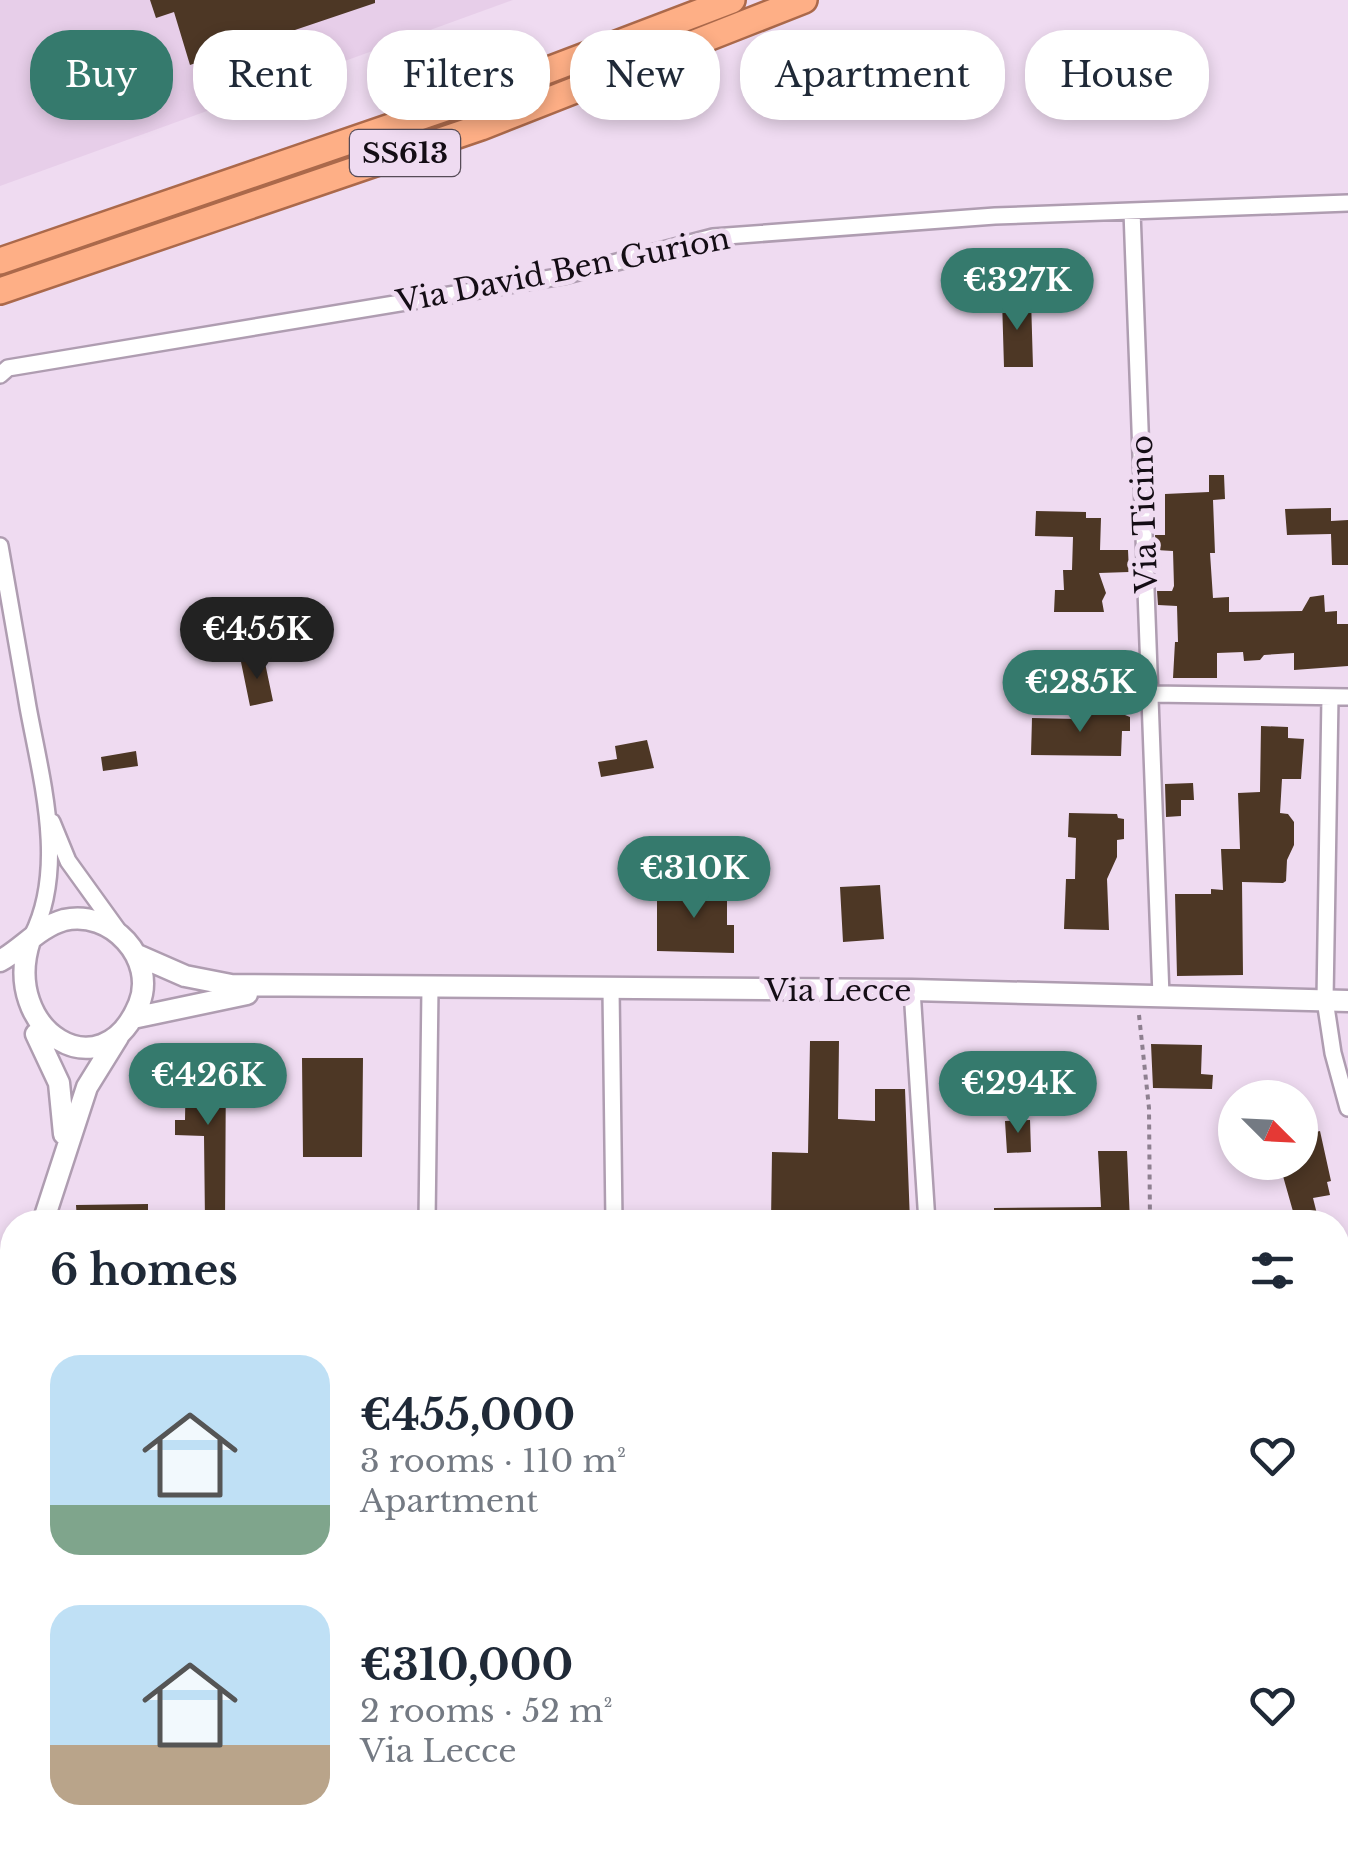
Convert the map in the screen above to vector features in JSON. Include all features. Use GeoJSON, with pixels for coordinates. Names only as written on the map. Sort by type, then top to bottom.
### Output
{"type":"FeatureCollection","features":[{"type":"Feature","properties":{"kind":"highway","name":"SS613"},"geometry":{"type":"LineString","coordinates":[[0,261],[476,98],[732,0]]}},
{"type":"Feature","properties":{"kind":"highway","name":"SS613"},"geometry":{"type":"LineString","coordinates":[[0,291],[481,127],[804,0]]}},
{"type":"Feature","properties":{"kind":"street","name":"Via David Ben Gurion"},"geometry":{"type":"LineString","coordinates":[[0,374],[8,368],[563,276],[714,237],[995,216],[1348,203]]}},
{"type":"Feature","properties":{"kind":"street","name":"Via Ticino"},"geometry":{"type":"LineString","coordinates":[[1132,211],[1161,996]]}},
{"type":"Feature","properties":{"kind":"street"},"geometry":{"type":"LineString","coordinates":[[0,546],[46,804],[48,874],[40,922],[19,956],[14,996],[22,1019],[54,1069],[64,1104],[57,1180]]}},
{"type":"Feature","properties":{"kind":"street"},"geometry":{"type":"LineString","coordinates":[[1151,694],[1348,697]]}},
{"type":"Feature","properties":{"kind":"street"},"geometry":{"type":"LineString","coordinates":[[1330,697],[1325,1000],[1332,1052],[1348,1108]]}},
{"type":"Feature","properties":{"kind":"street"},"geometry":{"type":"LineString","coordinates":[[46,804],[68,861],[137,955],[143,976],[141,998],[87,1086],[47,1210]]}},
{"type":"Feature","properties":{"kind":"street"},"geometry":{"type":"LineString","coordinates":[[0,961],[46,927],[66,920],[87,919],[107,925],[124,938]]}},
{"type":"Feature","properties":{"kind":"street","name":"Via Lecce"},"geometry":{"type":"LineString","coordinates":[[137,955],[208,982],[328,988],[912,990],[1348,1001]]}},
{"type":"Feature","properties":{"kind":"street","name":"Via Lecce"},"geometry":{"type":"LineString","coordinates":[[127,1024],[225,997],[328,988]]}},
{"type":"Feature","properties":{"kind":"street"},"geometry":{"type":"LineString","coordinates":[[427,1210],[430,988]]}},
{"type":"Feature","properties":{"kind":"street"},"geometry":{"type":"LineString","coordinates":[[612,989],[614,1210]]}},
{"type":"Feature","properties":{"kind":"street"},"geometry":{"type":"LineString","coordinates":[[912,990],[925,1210]]}},
{"type":"Feature","properties":{"kind":"street"},"geometry":{"type":"LineString","coordinates":[[22,1019],[51,1042],[69,1048],[88,1048],[106,1042],[127,1024]]}},
{"type":"Feature","properties":{"kind":"path"},"geometry":{"type":"LineString","coordinates":[[1136,995],[1149,1108],[1150,1210]]}},
{"type":"Feature","properties":{"kind":"shaded area"},"geometry":{"type":"Polygon","coordinates":[[[0,0],[513,0],[430,30],[367,30],[367,53],[347,60],[347,30],[193,30],[193,116],[0,186],[0,0]]]}},
{"type":"Feature","properties":{"kind":"building"},"geometry":{"type":"Polygon","coordinates":[[[150,0],[375,0],[295,30],[193,30],[190,65],[174,12],[156,18],[150,0]]]}},
{"type":"Feature","properties":{"kind":"building"},"geometry":{"type":"Polygon","coordinates":[[[1002,299],[1031,299],[1033,367],[1004,367],[1002,299]]]}},
{"type":"Feature","properties":{"kind":"building"},"geometry":{"type":"Polygon","coordinates":[[[1209,475],[1224,475],[1225,499],[1213,500],[1213,598],[1229,597],[1229,612],[1302,611],[1310,597],[1324,595],[1325,612],[1337,611],[1337,624],[1348,624],[1348,666],[1294,670],[1294,653],[1244,661],[1243,652],[1217,653],[1217,678],[1173,678],[1177,606],[1158,605],[1157,591],[1172,591],[1174,586],[1173,551],[1156,550],[1155,535],[1165,535],[1165,494],[1209,492],[1209,475]]]}},
{"type":"Feature","properties":{"kind":"building"},"geometry":{"type":"Polygon","coordinates":[[[1331,508],[1331,521],[1348,520],[1348,565],[1332,565],[1331,534],[1287,535],[1285,509],[1331,508]]]}},
{"type":"Feature","properties":{"kind":"building"},"geometry":{"type":"Polygon","coordinates":[[[1036,511],[1086,512],[1086,518],[1101,518],[1100,550],[1128,550],[1129,572],[1099,573],[1106,593],[1102,601],[1104,612],[1054,612],[1055,590],[1064,590],[1063,570],[1072,570],[1073,537],[1035,536],[1036,511]]]}},
{"type":"Feature","properties":{"kind":"building"},"geometry":{"type":"Polygon","coordinates":[[[264,658],[273,701],[250,706],[241,662],[264,658]]]}},
{"type":"Feature","properties":{"kind":"building"},"geometry":{"type":"Polygon","coordinates":[[[1078,713],[1120,713],[1130,717],[1130,731],[1122,731],[1121,756],[1031,755],[1032,718],[1078,719],[1078,713]]]}},
{"type":"Feature","properties":{"kind":"building"},"geometry":{"type":"Polygon","coordinates":[[[1261,726],[1288,727],[1288,738],[1304,739],[1301,779],[1282,779],[1280,813],[1288,814],[1294,822],[1294,845],[1287,860],[1286,881],[1242,882],[1243,975],[1177,976],[1175,894],[1223,890],[1221,849],[1240,849],[1238,793],[1260,792],[1261,726]]]}},
{"type":"Feature","properties":{"kind":"building"},"geometry":{"type":"Polygon","coordinates":[[[647,740],[654,768],[601,777],[598,762],[617,759],[615,746],[647,740]]]}},
{"type":"Feature","properties":{"kind":"building"},"geometry":{"type":"Polygon","coordinates":[[[136,751],[138,766],[103,771],[101,757],[136,751]]]}},
{"type":"Feature","properties":{"kind":"building"},"geometry":{"type":"Polygon","coordinates":[[[1193,783],[1194,800],[1181,800],[1181,816],[1166,817],[1165,784],[1193,783]]]}},
{"type":"Feature","properties":{"kind":"building"},"geometry":{"type":"Polygon","coordinates":[[[1069,813],[1117,814],[1124,819],[1124,839],[1117,840],[1117,857],[1107,879],[1109,930],[1064,929],[1066,879],[1075,879],[1076,838],[1068,837],[1069,813]]]}},
{"type":"Feature","properties":{"kind":"building"},"geometry":{"type":"Polygon","coordinates":[[[672,884],[672,896],[704,896],[704,885],[727,885],[727,925],[734,925],[734,953],[657,951],[657,885],[672,884]]]}},
{"type":"Feature","properties":{"kind":"building"},"geometry":{"type":"Polygon","coordinates":[[[880,885],[884,939],[843,942],[840,887],[880,885]]]}},
{"type":"Feature","properties":{"kind":"building"},"geometry":{"type":"Polygon","coordinates":[[[810,1041],[839,1041],[838,1119],[875,1121],[875,1089],[905,1089],[910,1210],[771,1210],[772,1152],[808,1153],[810,1041]]]}},
{"type":"Feature","properties":{"kind":"building"},"geometry":{"type":"Polygon","coordinates":[[[1151,1044],[1202,1045],[1201,1074],[1213,1075],[1212,1089],[1153,1088],[1151,1044]]]}},
{"type":"Feature","properties":{"kind":"building"},"geometry":{"type":"Polygon","coordinates":[[[302,1058],[363,1058],[362,1157],[303,1157],[302,1058]]]}},
{"type":"Feature","properties":{"kind":"building"},"geometry":{"type":"Polygon","coordinates":[[[226,1059],[225,1210],[205,1210],[204,1136],[175,1135],[175,1120],[185,1120],[186,1061],[226,1059]]]}},
{"type":"Feature","properties":{"kind":"building"},"geometry":{"type":"Polygon","coordinates":[[[1030,1120],[1031,1152],[1007,1153],[1005,1121],[1030,1120]]]}},
{"type":"Feature","properties":{"kind":"building"},"geometry":{"type":"Polygon","coordinates":[[[1320,1131],[1331,1181],[1327,1182],[1330,1195],[1313,1198],[1316,1210],[1293,1210],[1284,1180],[1318,1180],[1320,1131]]]}},
{"type":"Feature","properties":{"kind":"building"},"geometry":{"type":"Polygon","coordinates":[[[1098,1151],[1127,1151],[1129,1210],[994,1210],[994,1208],[1101,1207],[1098,1151]]]}},
{"type":"Feature","properties":{"kind":"building"},"geometry":{"type":"Polygon","coordinates":[[[148,1204],[148,1210],[76,1210],[76,1205],[148,1204]]]}}]}
